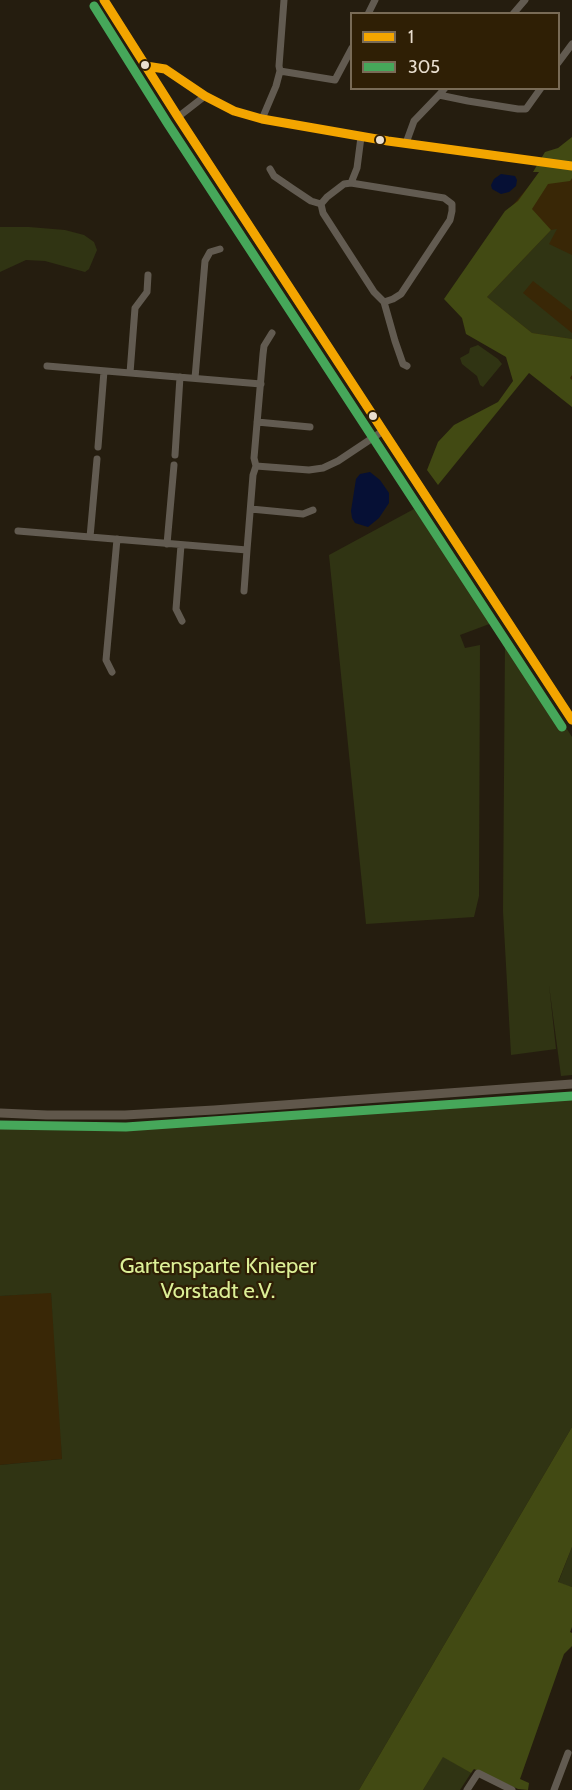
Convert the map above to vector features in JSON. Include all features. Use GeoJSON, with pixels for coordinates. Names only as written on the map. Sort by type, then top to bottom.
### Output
{"type":"FeatureCollection","features":[{"type":"Feature","properties":{"kind":"main road"},"geometry":{"type":"LineString","coordinates":[[0,1113],[125,1115],[572,1084]]}},
{"type":"Feature","properties":{"kind":"street"},"geometry":{"type":"LineString","coordinates":[[104,0],[572,720]]}},
{"type":"Feature","properties":{"kind":"street"},"geometry":{"type":"LineString","coordinates":[[262,118],[280,71],[284,0]]}},
{"type":"Feature","properties":{"kind":"street"},"geometry":{"type":"LineString","coordinates":[[515,12],[525,0]]}},
{"type":"Feature","properties":{"kind":"street"},"geometry":{"type":"LineString","coordinates":[[560,60],[572,44]]}},
{"type":"Feature","properties":{"kind":"street"},"geometry":{"type":"LineString","coordinates":[[280,71],[335,80],[350,50]]}},
{"type":"Feature","properties":{"kind":"street"},"geometry":{"type":"LineString","coordinates":[[146,66],[165,69],[205,96],[234,111],[262,118],[361,137],[572,166]]}},
{"type":"Feature","properties":{"kind":"street"},"geometry":{"type":"LineString","coordinates":[[406,143],[414,121],[442,92],[487,105],[526,109],[540,90]]}},
{"type":"Feature","properties":{"kind":"street"},"geometry":{"type":"LineString","coordinates":[[178,117],[205,96]]}},
{"type":"Feature","properties":{"kind":"street"},"geometry":{"type":"LineString","coordinates":[[351,183],[357,168],[361,137]]}},
{"type":"Feature","properties":{"kind":"street"},"geometry":{"type":"LineString","coordinates":[[270,169],[274,176],[297,192],[321,204]]}},
{"type":"Feature","properties":{"kind":"street"},"geometry":{"type":"LineString","coordinates":[[321,204],[335,189],[351,183],[444,198],[452,204],[450,220],[401,294],[384,302]]}},
{"type":"Feature","properties":{"kind":"street"},"geometry":{"type":"LineString","coordinates":[[321,204],[323,213],[374,292],[384,302],[403,364],[407,366]]}},
{"type":"Feature","properties":{"kind":"street"},"geometry":{"type":"LineString","coordinates":[[195,378],[205,261],[210,252],[220,249]]}},
{"type":"Feature","properties":{"kind":"street"},"geometry":{"type":"LineString","coordinates":[[130,373],[135,308],[147,292],[148,275]]}},
{"type":"Feature","properties":{"kind":"street"},"geometry":{"type":"LineString","coordinates":[[244,591],[264,346],[272,333]]}},
{"type":"Feature","properties":{"kind":"street"},"geometry":{"type":"LineString","coordinates":[[47,366],[261,384]]}},
{"type":"Feature","properties":{"kind":"street"},"geometry":{"type":"LineString","coordinates":[[98,447],[104,371]]}},
{"type":"Feature","properties":{"kind":"street"},"geometry":{"type":"LineString","coordinates":[[175,455],[180,377]]}},
{"type":"Feature","properties":{"kind":"street"},"geometry":{"type":"LineString","coordinates":[[257,422],[310,427]]}},
{"type":"Feature","properties":{"kind":"street"},"geometry":{"type":"LineString","coordinates":[[256,466],[318,469],[338,461],[383,431]]}},
{"type":"Feature","properties":{"kind":"street"},"geometry":{"type":"LineString","coordinates":[[90,537],[97,459]]}},
{"type":"Feature","properties":{"kind":"street"},"geometry":{"type":"LineString","coordinates":[[167,544],[174,465]]}},
{"type":"Feature","properties":{"kind":"street"},"geometry":{"type":"LineString","coordinates":[[250,508],[303,514],[313,510]]}},
{"type":"Feature","properties":{"kind":"street"},"geometry":{"type":"LineString","coordinates":[[18,531],[247,550]]}},
{"type":"Feature","properties":{"kind":"street"},"geometry":{"type":"LineString","coordinates":[[112,672],[106,660],[117,539]]}},
{"type":"Feature","properties":{"kind":"street"},"geometry":{"type":"LineString","coordinates":[[181,545],[176,609],[182,621]]}},
{"type":"Feature","properties":{"kind":"street"},"geometry":{"type":"LineString","coordinates":[[554,1790],[568,1753]]}},
{"type":"Feature","properties":{"kind":"street"},"geometry":{"type":"LineString","coordinates":[[467,1790],[478,1773],[512,1790]]}},
{"type":"Feature","properties":{"kind":"shaded area"},"geometry":{"type":"Polygon","coordinates":[[[572,139],[572,400],[448,299],[507,212],[564,145],[572,139]]]}},
{"type":"Feature","properties":{"kind":"shaded area"},"geometry":{"type":"Polygon","coordinates":[[[51,1292],[60,1397],[62,1459],[0,1465],[0,1296],[51,1292]]]}},
{"type":"Feature","properties":{"kind":"green space"},"geometry":{"type":"Polygon","coordinates":[[[572,137],[572,178],[570,181],[548,184],[532,209],[551,230],[487,297],[532,333],[572,339],[572,375],[570,378],[572,380],[572,407],[529,373],[438,485],[427,470],[438,442],[454,425],[498,402],[513,381],[506,357],[466,334],[462,318],[444,299],[505,211],[518,201],[539,172],[533,172],[545,152],[558,148],[572,137]]]}},
{"type":"Feature","properties":{"kind":"green space"},"geometry":{"type":"Polygon","coordinates":[[[0,227],[65,230],[84,235],[94,242],[97,250],[89,269],[85,272],[45,261],[26,260],[0,272],[0,227]]]}},
{"type":"Feature","properties":{"kind":"green space"},"geometry":{"type":"Polygon","coordinates":[[[557,229],[549,244],[572,255],[572,311],[533,281],[523,293],[572,333],[572,339],[532,333],[487,297],[551,230],[557,229]]]}},
{"type":"Feature","properties":{"kind":"green space"},"geometry":{"type":"Polygon","coordinates":[[[478,345],[502,364],[483,387],[477,376],[462,364],[460,358],[469,353],[470,348],[478,345]]]}},
{"type":"Feature","properties":{"kind":"green space"},"geometry":{"type":"Polygon","coordinates":[[[414,509],[492,623],[460,635],[465,648],[480,645],[479,896],[474,917],[366,924],[329,555],[414,509]]]}},
{"type":"Feature","properties":{"kind":"green space"},"geometry":{"type":"Polygon","coordinates":[[[509,638],[572,737],[572,1075],[561,1076],[549,985],[556,1049],[511,1055],[503,911],[505,641],[509,638]]]}},
{"type":"Feature","properties":{"kind":"green space","name":"Gartensparte Knieper Vorstadt e.V."},"geometry":{"type":"Polygon","coordinates":[[[572,1093],[572,1427],[359,1790],[0,1790],[0,1465],[62,1459],[51,1293],[0,1296],[0,1123],[54,1127],[152,1124],[320,1114],[572,1093]]]}},
{"type":"Feature","properties":{"kind":"green space"},"geometry":{"type":"Polygon","coordinates":[[[572,1427],[572,1547],[558,1582],[572,1587],[570,1632],[572,1633],[572,1646],[564,1654],[520,1779],[529,1783],[528,1790],[518,1789],[474,1769],[471,1773],[443,1757],[423,1790],[359,1790],[572,1427]]]}},
{"type":"Feature","properties":{"kind":"green space"},"geometry":{"type":"Polygon","coordinates":[[[572,1547],[572,1587],[558,1583],[572,1547]]]}},
{"type":"Feature","properties":{"kind":"green space"},"geometry":{"type":"Polygon","coordinates":[[[443,1756],[471,1773],[460,1790],[423,1790],[443,1756]]]}},
{"type":"Feature","properties":{"kind":"water"},"geometry":{"type":"Polygon","coordinates":[[[501,174],[515,176],[517,180],[516,186],[509,192],[501,194],[492,189],[491,185],[494,179],[501,174]]]}},
{"type":"Feature","properties":{"kind":"water"},"geometry":{"type":"Polygon","coordinates":[[[370,472],[380,480],[389,493],[389,503],[379,518],[368,527],[355,523],[351,511],[356,479],[360,474],[370,472]]]}},
{"type":"Feature","properties":{"kind":"transit line","name":"1"},"geometry":{"type":"LineString","coordinates":[[104,0],[572,720]]}},
{"type":"Feature","properties":{"kind":"transit line","name":"305"},"geometry":{"type":"LineString","coordinates":[[94,6],[168,124],[562,727]]}},
{"type":"Feature","properties":{"kind":"transit line","name":"1"},"geometry":{"type":"LineString","coordinates":[[146,66],[165,69],[205,96],[234,111],[262,119],[388,141],[572,166]]}},
{"type":"Feature","properties":{"kind":"transit line","name":"305"},"geometry":{"type":"LineString","coordinates":[[0,1125],[126,1127],[572,1096]]}}]}
